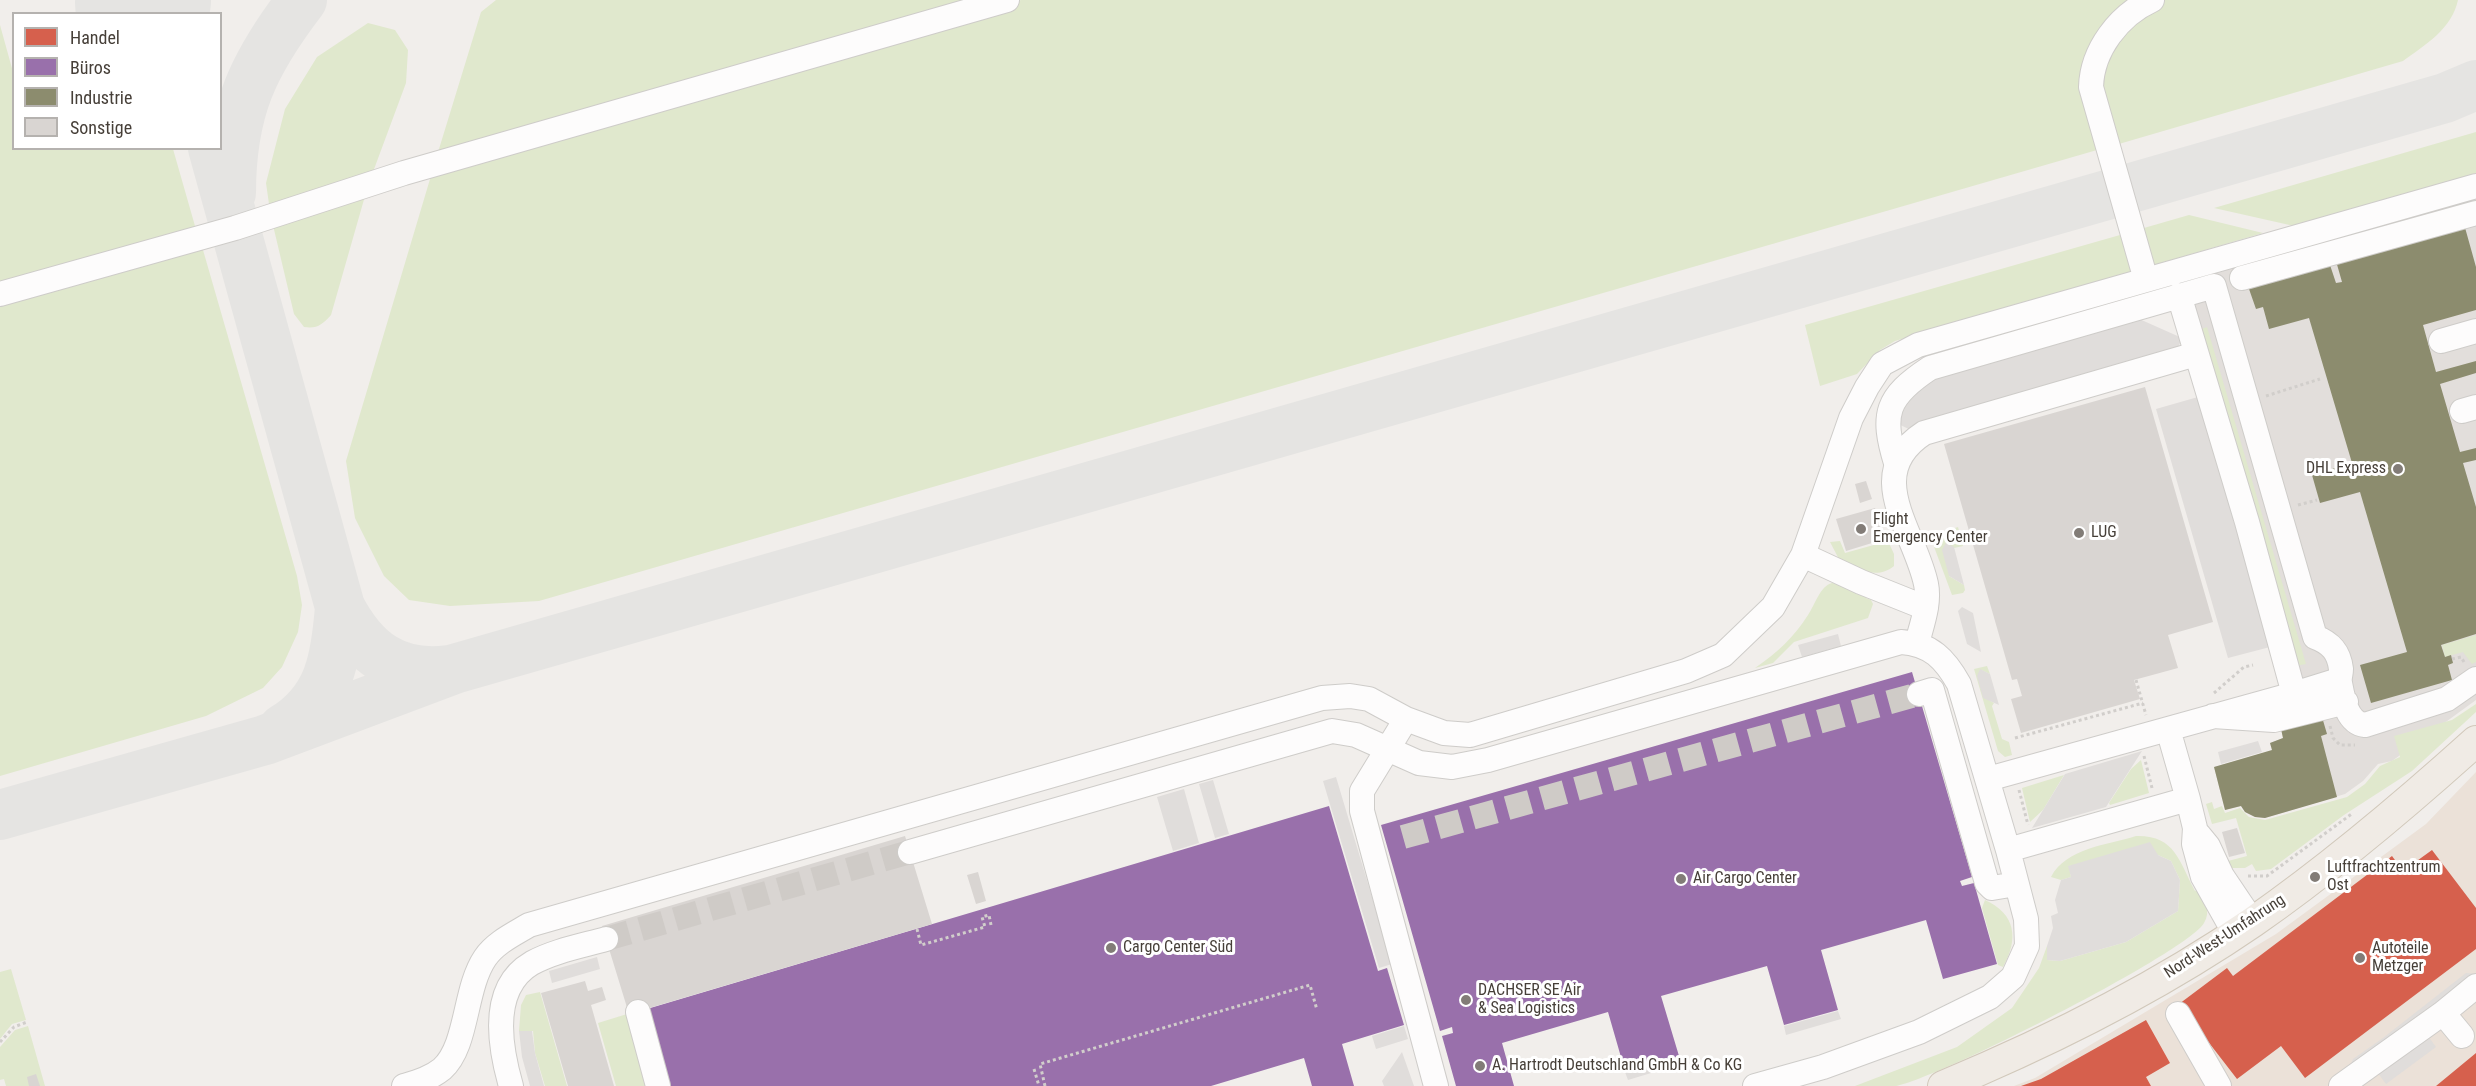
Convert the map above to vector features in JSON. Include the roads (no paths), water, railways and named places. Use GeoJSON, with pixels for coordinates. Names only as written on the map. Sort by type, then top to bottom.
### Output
{"type":"FeatureCollection","features":[{"type":"Feature","properties":{"kind":"main road","name":"Nord-West-Umfahrung"},"geometry":{"type":"LineString","coordinates":[[1943,1086],[2050,1040],[2145,988],[2244,928],[2315,877],[2377,828],[2476,741]]}},
{"type":"Feature","properties":{"kind":"street"},"geometry":{"type":"LineString","coordinates":[[0,294],[235,228],[404,173],[1007,0]]}},
{"type":"Feature","properties":{"kind":"street"},"geometry":{"type":"LineString","coordinates":[[2146,280],[2091,87],[2091,78],[2097,58],[2110,35],[2129,14],[2152,0]]}},
{"type":"Feature","properties":{"kind":"street"},"geometry":{"type":"LineString","coordinates":[[404,1086],[428,1078],[446,1077],[458,1043],[473,980],[486,957],[502,941],[529,925],[1322,698],[1350,696],[1369,699],[1406,719],[1444,733],[1470,735],[1686,671],[1723,655],[1773,608],[1803,555],[1851,418],[1882,364],[1917,345],[2476,186]]}},
{"type":"Feature","properties":{"kind":"street"},"geometry":{"type":"LineString","coordinates":[[1917,643],[1926,608],[1927,585],[1897,506],[1894,492],[1896,463],[1888,437],[1889,412],[1894,399],[1930,368],[2179,295],[2476,213]]}},
{"type":"Feature","properties":{"kind":"street"},"geometry":{"type":"LineString","coordinates":[[2235,254],[2242,278]]}},
{"type":"Feature","properties":{"kind":"street"},"geometry":{"type":"LineString","coordinates":[[2214,286],[2315,637],[2327,641],[2336,651],[2341,671],[2342,691],[2351,719],[2357,724],[2365,725],[2447,699],[2476,679]]}},
{"type":"Feature","properties":{"kind":"street"},"geometry":{"type":"LineString","coordinates":[[2179,295],[2247,522],[2294,694]]}},
{"type":"Feature","properties":{"kind":"street"},"geometry":{"type":"LineString","coordinates":[[2441,341],[2476,331]]}},
{"type":"Feature","properties":{"kind":"street"},"geometry":{"type":"LineString","coordinates":[[1896,463],[1908,446],[1924,433],[2196,354]]}},
{"type":"Feature","properties":{"kind":"street"},"geometry":{"type":"LineString","coordinates":[[1803,555],[1861,582],[1926,608]]}},
{"type":"Feature","properties":{"kind":"street"},"geometry":{"type":"LineString","coordinates":[[910,852],[1332,731],[1356,735],[1419,763],[1452,767],[1488,760],[1901,642],[1917,643],[1940,657],[1959,684],[1988,779],[2026,920],[2027,946],[2013,976],[1990,997],[1919,1032],[1823,1067],[1755,1086]]}},
{"type":"Feature","properties":{"kind":"street"},"geometry":{"type":"LineString","coordinates":[[1919,694],[1932,690],[1987,883],[1992,888],[2016,884]]}},
{"type":"Feature","properties":{"kind":"street"},"geometry":{"type":"LineString","coordinates":[[1988,779],[2153,733],[2213,705],[2294,694],[2342,691]]}},
{"type":"Feature","properties":{"kind":"street"},"geometry":{"type":"LineString","coordinates":[[2213,705],[2274,720],[2342,691]]}},
{"type":"Feature","properties":{"kind":"street"},"geometry":{"type":"LineString","coordinates":[[1406,719],[1362,791],[1362,811],[1436,1086]]}},
{"type":"Feature","properties":{"kind":"street"},"geometry":{"type":"LineString","coordinates":[[2153,733],[2188,799],[2195,828],[2194,844],[2203,877],[2244,928]]}},
{"type":"Feature","properties":{"kind":"street"},"geometry":{"type":"LineString","coordinates":[[2007,850],[2188,799]]}},
{"type":"Feature","properties":{"kind":"street"},"geometry":{"type":"LineString","coordinates":[[2195,828],[2208,846],[2244,928]]}},
{"type":"Feature","properties":{"kind":"street"},"geometry":{"type":"LineString","coordinates":[[511,1086],[504,1061],[501,1033],[503,1005],[509,988],[518,974],[530,964],[553,954],[606,939]]}},
{"type":"Feature","properties":{"kind":"street"},"geometry":{"type":"LineString","coordinates":[[2352,1083],[2476,986]]}},
{"type":"Feature","properties":{"kind":"street"},"geometry":{"type":"LineString","coordinates":[[638,1011],[658,1086]]}},
{"type":"Feature","properties":{"kind":"street"},"geometry":{"type":"LineString","coordinates":[[2444,1013],[2462,1036]]}},
{"type":"Feature","properties":{"kind":"street"},"geometry":{"type":"LineString","coordinates":[[2178,1014],[2219,1086]]}},
{"type":"Feature","properties":{"kind":"tunnel"},"geometry":{"type":"LineString","coordinates":[[1403,837],[1919,694]]}},
{"type":"Feature","properties":{"kind":"tunnel"},"geometry":{"type":"LineString","coordinates":[[606,939],[910,852]]}},
{"type":"Feature","properties":{"kind":"place","name":"DHL Express"},"geometry":{"type":"Point","coordinates":[2398,469]}},
{"type":"Feature","properties":{"kind":"place","name":"Flight Emergency Center"},"geometry":{"type":"Point","coordinates":[1861,529]}},
{"type":"Feature","properties":{"kind":"place","name":"LUG"},"geometry":{"type":"Point","coordinates":[2079,533]}},
{"type":"Feature","properties":{"kind":"place","name":"Luftfrachtzentrum Ost"},"geometry":{"type":"Point","coordinates":[2315,877]}},
{"type":"Feature","properties":{"kind":"place","name":"Air Cargo Center"},"geometry":{"type":"Point","coordinates":[1681,879]}},
{"type":"Feature","properties":{"kind":"place","name":"Cargo Center Süd"},"geometry":{"type":"Point","coordinates":[1111,948]}},
{"type":"Feature","properties":{"kind":"place","name":"Autoteile Metzger"},"geometry":{"type":"Point","coordinates":[2360,958]}},
{"type":"Feature","properties":{"kind":"place","name":"DACHSER SE Air & Sea Logistics"},"geometry":{"type":"Point","coordinates":[1466,1000]}},
{"type":"Feature","properties":{"kind":"place","name":"A. Hartrodt Deutschland GmbH & Co KG"},"geometry":{"type":"Point","coordinates":[1480,1066]}}]}
